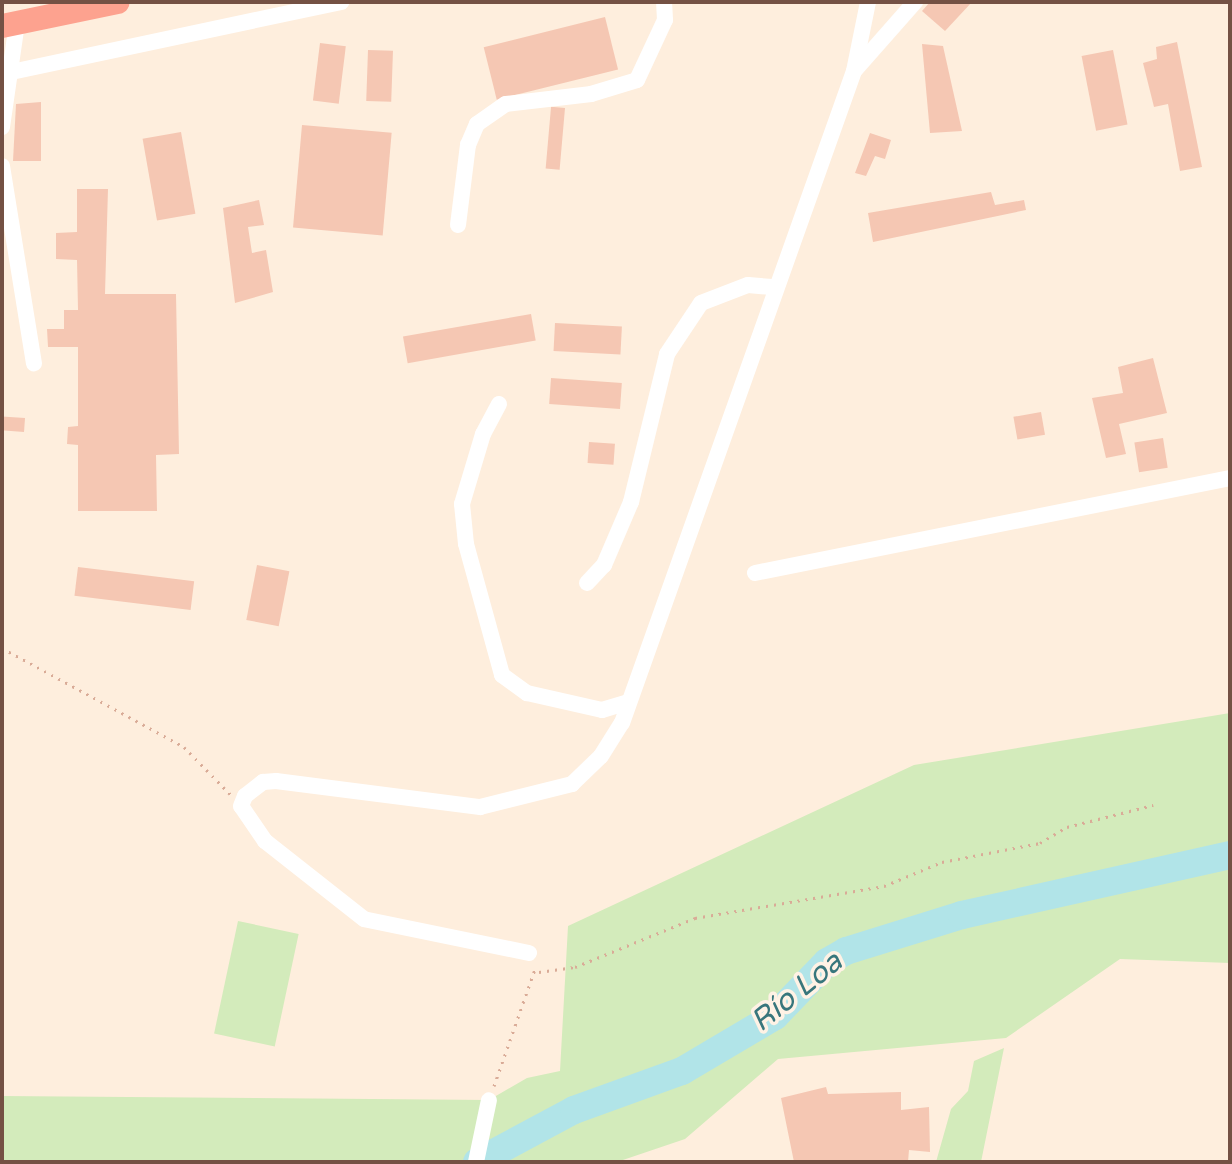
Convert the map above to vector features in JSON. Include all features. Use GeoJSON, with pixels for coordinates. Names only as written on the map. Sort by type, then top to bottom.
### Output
{"type":"FeatureCollection","features":[{"type":"Feature","properties":{"kind":"highway"},"geometry":{"type":"LineString","coordinates":[[10,25],[118,2]]}},
{"type":"Feature","properties":{"kind":"street"},"geometry":{"type":"LineString","coordinates":[[8,73],[341,2]]}},
{"type":"Feature","properties":{"kind":"street"},"geometry":{"type":"LineString","coordinates":[[458,225],[468,145],[477,124],[506,104],[591,94],[637,80],[665,20],[664,2]]}},
{"type":"Feature","properties":{"kind":"street"},"geometry":{"type":"LineString","coordinates":[[529,953],[364,919],[294,870],[241,806],[252,788],[276,781],[480,807],[528,800],[581,775],[601,756],[629,702],[772,287],[854,71],[868,2]]}},
{"type":"Feature","properties":{"kind":"street"},"geometry":{"type":"LineString","coordinates":[[854,71],[915,2]]}},
{"type":"Feature","properties":{"kind":"street"},"geometry":{"type":"LineString","coordinates":[[2,127],[10,25]]}},
{"type":"Feature","properties":{"kind":"street"},"geometry":{"type":"LineString","coordinates":[[2,166],[34,363]]}},
{"type":"Feature","properties":{"kind":"street"},"geometry":{"type":"LineString","coordinates":[[587,583],[604,565],[631,502],[667,354],[701,303],[748,285],[772,287]]}},
{"type":"Feature","properties":{"kind":"street"},"geometry":{"type":"LineString","coordinates":[[499,404],[483,434],[462,504],[466,544],[502,675],[527,693],[602,710],[629,702]]}},
{"type":"Feature","properties":{"kind":"street"},"geometry":{"type":"LineString","coordinates":[[755,573],[1230,478]]}},
{"type":"Feature","properties":{"kind":"street"},"geometry":{"type":"LineString","coordinates":[[476,1162],[489,1100]]}},
{"type":"Feature","properties":{"kind":"path"},"geometry":{"type":"LineString","coordinates":[[2,648],[184,747],[241,806]]}},
{"type":"Feature","properties":{"kind":"path"},"geometry":{"type":"LineString","coordinates":[[539,972],[575,967],[695,918],[884,886],[942,862],[1040,843],[1067,827],[1153,805]]}},
{"type":"Feature","properties":{"kind":"path"},"geometry":{"type":"LineString","coordinates":[[489,1100],[539,972],[529,953]]}},
{"type":"Feature","properties":{"kind":"green space"},"geometry":{"type":"Polygon","coordinates":[[[1230,713],[1230,963],[1120,959],[1006,1038],[778,1059],[685,1139],[617,1162],[2,1162],[2,1096],[489,1100],[527,1078],[560,1071],[568,926],[914,765],[1230,713]]]}},
{"type":"Feature","properties":{"kind":"green space"},"geometry":{"type":"Polygon","coordinates":[[[238,921],[299,934],[275,1046],[214,1033],[238,921]]]}},
{"type":"Feature","properties":{"kind":"green space"},"geometry":{"type":"Polygon","coordinates":[[[1004,1048],[981,1162],[936,1162],[951,1109],[968,1091],[974,1061],[1004,1048]]]}},
{"type":"Feature","properties":{"kind":"building"},"geometry":{"type":"Polygon","coordinates":[[[930,2],[972,2],[945,31],[922,11],[930,2]]]}},
{"type":"Feature","properties":{"kind":"building"},"geometry":{"type":"Polygon","coordinates":[[[605,17],[618,69],[497,100],[484,47],[605,17]]]}},
{"type":"Feature","properties":{"kind":"building"},"geometry":{"type":"Polygon","coordinates":[[[1177,42],[1202,167],[1180,171],[1168,104],[1154,107],[1143,63],[1157,59],[1156,47],[1177,42]]]}},
{"type":"Feature","properties":{"kind":"building"},"geometry":{"type":"Polygon","coordinates":[[[320,43],[346,46],[339,104],[313,101],[320,43]]]}},
{"type":"Feature","properties":{"kind":"building"},"geometry":{"type":"Polygon","coordinates":[[[922,44],[943,46],[962,131],[930,133],[922,44]]]}},
{"type":"Feature","properties":{"kind":"building"},"geometry":{"type":"Polygon","coordinates":[[[368,50],[393,51],[391,102],[366,101],[368,50]]]}},
{"type":"Feature","properties":{"kind":"building"},"geometry":{"type":"Polygon","coordinates":[[[1113,50],[1128,125],[1096,131],[1082,56],[1113,50]]]}},
{"type":"Feature","properties":{"kind":"building"},"geometry":{"type":"Polygon","coordinates":[[[41,102],[41,161],[13,161],[16,104],[41,102]]]}},
{"type":"Feature","properties":{"kind":"building"},"geometry":{"type":"Polygon","coordinates":[[[551,107],[565,108],[560,170],[546,169],[551,107]]]}},
{"type":"Feature","properties":{"kind":"building"},"geometry":{"type":"Polygon","coordinates":[[[302,125],[392,133],[383,235],[293,228],[302,125]]]}},
{"type":"Feature","properties":{"kind":"building"},"geometry":{"type":"Polygon","coordinates":[[[181,132],[195,214],[157,221],[143,139],[181,132]]]}},
{"type":"Feature","properties":{"kind":"building"},"geometry":{"type":"Polygon","coordinates":[[[870,133],[891,140],[885,159],[875,156],[866,176],[855,173],[870,133]]]}},
{"type":"Feature","properties":{"kind":"building"},"geometry":{"type":"Polygon","coordinates":[[[77,189],[108,189],[105,294],[176,294],[179,454],[156,455],[157,511],[78,511],[78,445],[67,444],[68,427],[78,426],[78,347],[48,347],[47,329],[64,329],[64,310],[78,310],[77,260],[56,259],[56,233],[77,232],[77,189]]]}},
{"type":"Feature","properties":{"kind":"building"},"geometry":{"type":"Polygon","coordinates":[[[991,192],[995,205],[1024,200],[1026,210],[873,242],[868,213],[991,192]]]}},
{"type":"Feature","properties":{"kind":"building"},"geometry":{"type":"Polygon","coordinates":[[[259,200],[264,225],[248,227],[252,253],[266,250],[273,292],[235,303],[223,208],[259,200]]]}},
{"type":"Feature","properties":{"kind":"building"},"geometry":{"type":"Polygon","coordinates":[[[531,314],[536,341],[408,363],[403,337],[531,314]]]}},
{"type":"Feature","properties":{"kind":"building"},"geometry":{"type":"Polygon","coordinates":[[[555,323],[622,327],[620,354],[554,351],[555,323]]]}},
{"type":"Feature","properties":{"kind":"building"},"geometry":{"type":"Polygon","coordinates":[[[1153,358],[1167,413],[1119,424],[1126,454],[1106,458],[1092,398],[1123,393],[1118,367],[1153,358]]]}},
{"type":"Feature","properties":{"kind":"building"},"geometry":{"type":"Polygon","coordinates":[[[551,378],[622,383],[620,409],[549,404],[551,378]]]}},
{"type":"Feature","properties":{"kind":"building"},"geometry":{"type":"Polygon","coordinates":[[[1041,412],[1045,435],[1017,440],[1013,417],[1041,412]]]}},
{"type":"Feature","properties":{"kind":"building"},"geometry":{"type":"Polygon","coordinates":[[[2,416],[25,418],[24,432],[2,430],[2,416]]]}},
{"type":"Feature","properties":{"kind":"building"},"geometry":{"type":"Polygon","coordinates":[[[1163,438],[1168,468],[1139,472],[1134,443],[1163,438]]]}},
{"type":"Feature","properties":{"kind":"building"},"geometry":{"type":"Polygon","coordinates":[[[589,442],[615,444],[613,465],[588,463],[589,442]]]}},
{"type":"Feature","properties":{"kind":"building"},"geometry":{"type":"Polygon","coordinates":[[[257,565],[289,571],[279,626],[246,620],[257,565]]]}},
{"type":"Feature","properties":{"kind":"building"},"geometry":{"type":"Polygon","coordinates":[[[78,567],[194,581],[191,610],[74,596],[78,567]]]}},
{"type":"Feature","properties":{"kind":"building"},"geometry":{"type":"Polygon","coordinates":[[[826,1087],[828,1094],[901,1092],[901,1110],[929,1107],[930,1152],[909,1150],[908,1162],[794,1162],[781,1098],[826,1087]]]}},
{"type":"Feature","properties":{"kind":"waterway","name":"Río Loa"},"geometry":{"type":"LineString","coordinates":[[477,1162],[574,1110],[682,1071],[775,1016],[827,962],[846,951],[962,915],[1230,855]]}}]}
